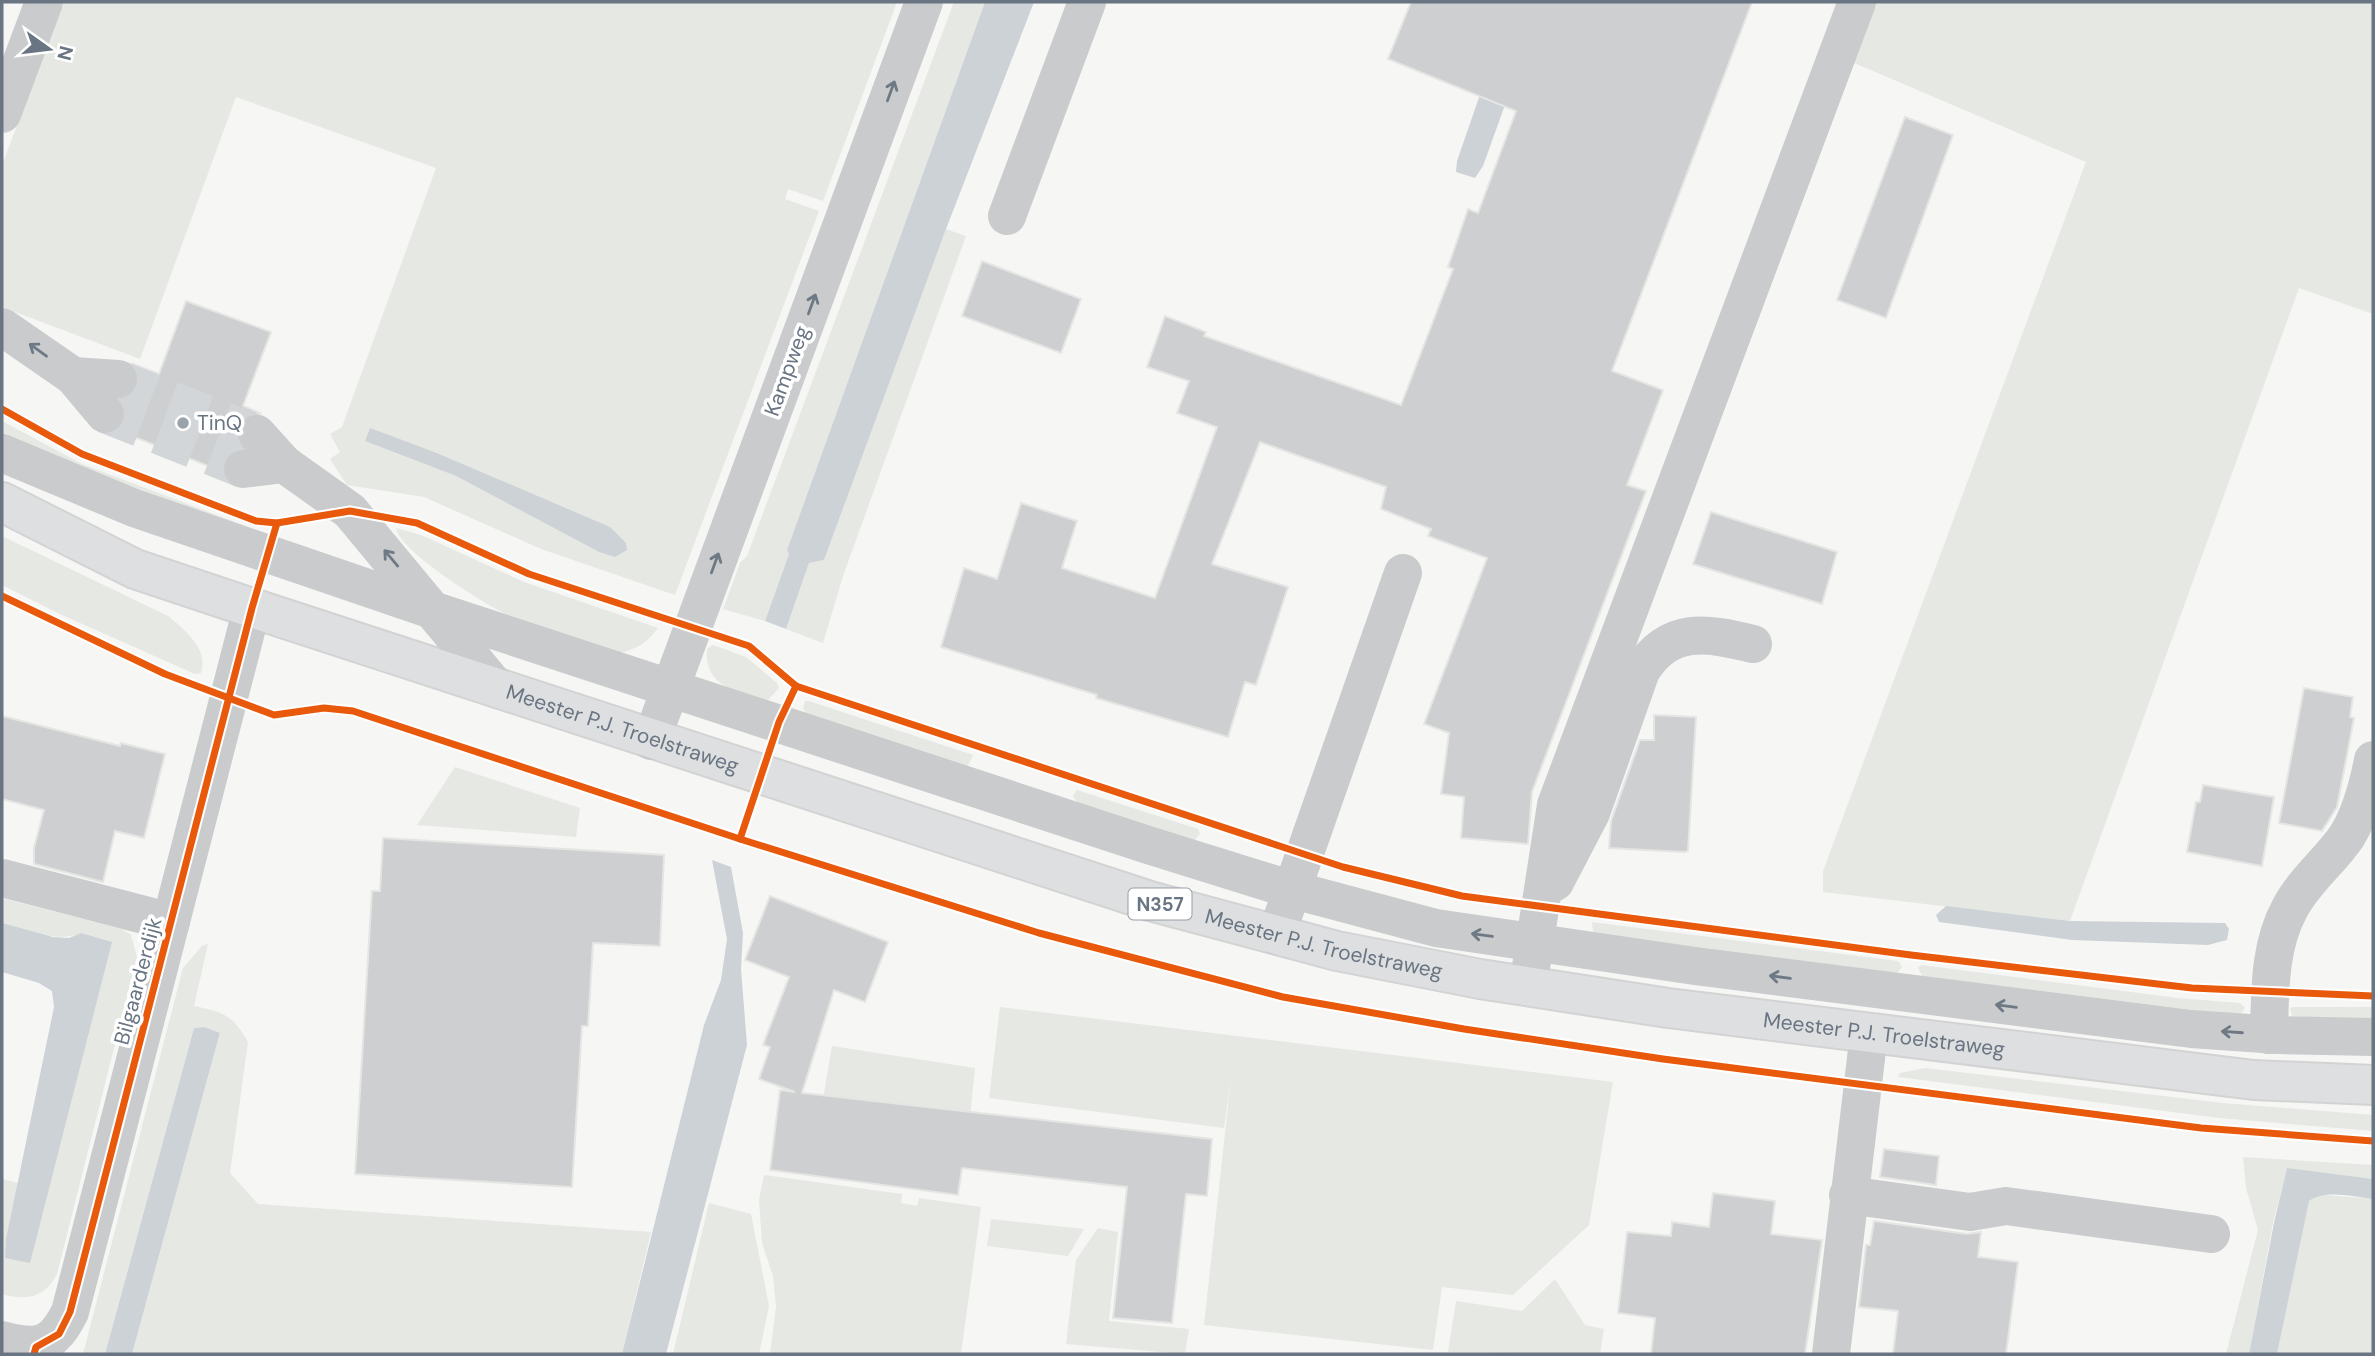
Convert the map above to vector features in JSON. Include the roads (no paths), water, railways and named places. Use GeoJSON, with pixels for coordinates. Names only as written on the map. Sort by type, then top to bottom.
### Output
{"type":"FeatureCollection","features":[{"type":"Feature","properties":{"kind":"main road","name":"Meester P.J. Troelstraweg"},"geometry":{"type":"LineString","coordinates":[[2,502],[135,569],[496,687],[651,741],[1137,897],[1337,951],[1527,986],[1668,1008],[2254,1080],[2373,1085]]}},
{"type":"Feature","properties":{"kind":"street"},"geometry":{"type":"LineString","coordinates":[[2,114],[44,2]]}},
{"type":"Feature","properties":{"kind":"street","name":"Kampweg"},"geometry":{"type":"LineString","coordinates":[[651,741],[924,2]]}},
{"type":"Feature","properties":{"kind":"street"},"geometry":{"type":"LineString","coordinates":[[1007,216],[1087,2]]}},
{"type":"Feature","properties":{"kind":"street"},"geometry":{"type":"LineString","coordinates":[[1527,986],[1542,906],[1556,805],[1857,2]]}},
{"type":"Feature","properties":{"kind":"street"},"geometry":{"type":"LineString","coordinates":[[2,327],[74,376],[111,396]]}},
{"type":"Feature","properties":{"kind":"street"},"geometry":{"type":"LineString","coordinates":[[257,434],[284,464],[350,511],[496,687]]}},
{"type":"Feature","properties":{"kind":"street","name":"Meester P.J. Troelstraweg"},"geometry":{"type":"LineString","coordinates":[[2,453],[134,508],[435,611],[1292,889],[1436,928],[2166,1026],[2269,1035],[2373,1037]]}},
{"type":"Feature","properties":{"kind":"street"},"geometry":{"type":"LineString","coordinates":[[243,469],[284,464]]}},
{"type":"Feature","properties":{"kind":"street"},"geometry":{"type":"LineString","coordinates":[[1276,936],[1403,573]]}},
{"type":"Feature","properties":{"kind":"street","name":"Bilgaarderdijk"},"geometry":{"type":"LineString","coordinates":[[19,1344],[59,1334],[70,1312],[252,608]]}},
{"type":"Feature","properties":{"kind":"street"},"geometry":{"type":"LineString","coordinates":[[1542,906],[1591,813],[1642,671],[1651,656],[1666,643],[1694,635],[1718,636],[1754,644]]}},
{"type":"Feature","properties":{"kind":"street"},"geometry":{"type":"LineString","coordinates":[[2269,1035],[2274,958],[2281,927],[2291,905],[2346,838],[2368,788],[2373,760]]}},
{"type":"Feature","properties":{"kind":"street"},"geometry":{"type":"LineString","coordinates":[[2,878],[171,922]]}},
{"type":"Feature","properties":{"kind":"street"},"geometry":{"type":"LineString","coordinates":[[1831,1354],[1869,1032]]}},
{"type":"Feature","properties":{"kind":"street"},"geometry":{"type":"LineString","coordinates":[[1848,1195],[1969,1212],[2006,1206],[2211,1234]]}},
{"type":"Feature","properties":{"kind":"tunnel"},"geometry":{"type":"LineString","coordinates":[[118,379],[257,434]]}},
{"type":"Feature","properties":{"kind":"tunnel"},"geometry":{"type":"LineString","coordinates":[[105,414],[243,469]]}},
{"type":"Feature","properties":{"kind":"place","name":"TinQ"},"geometry":{"type":"Point","coordinates":[183,423]}}]}
